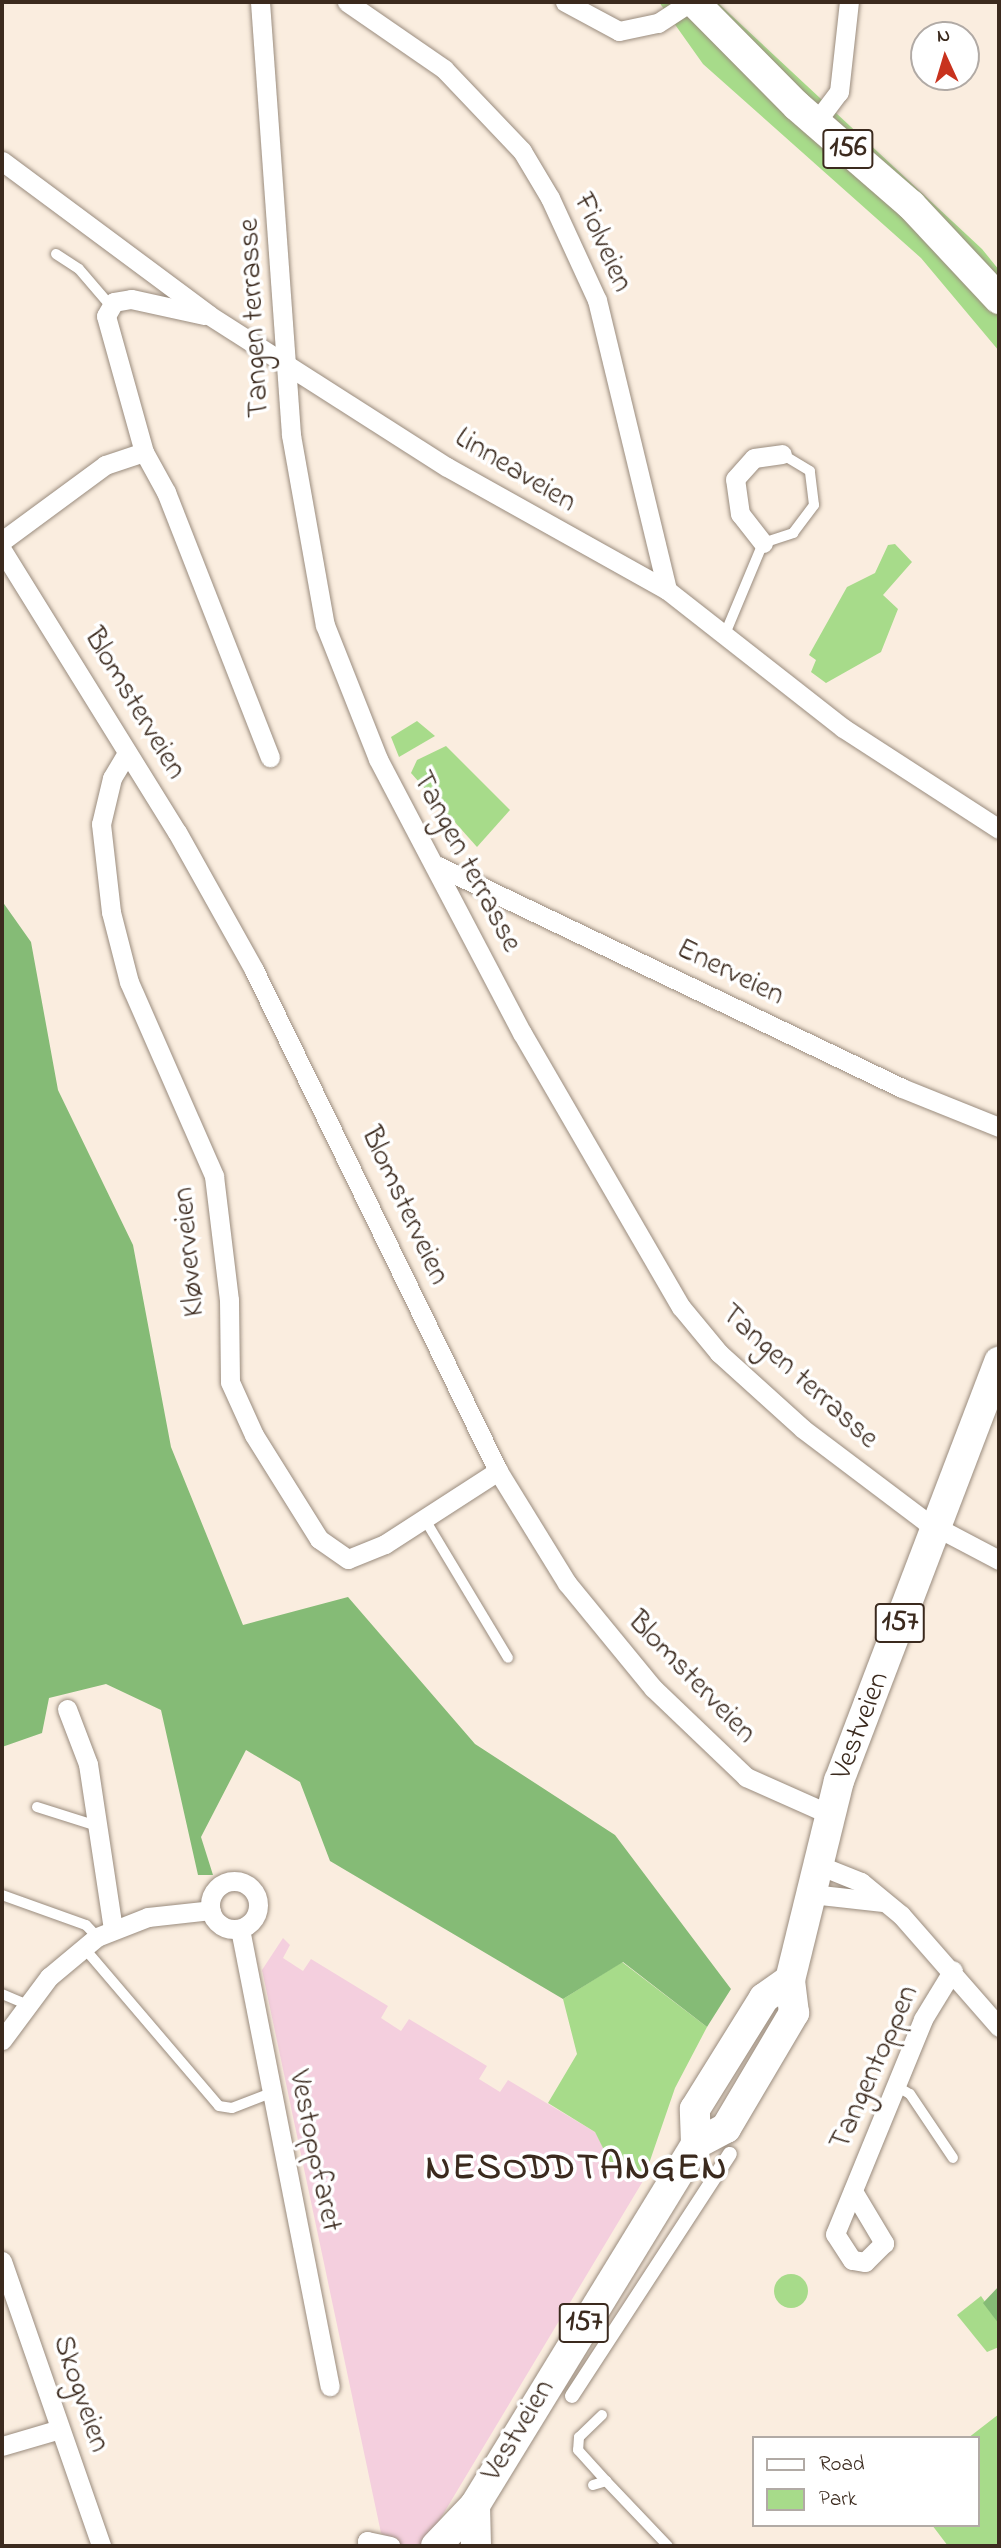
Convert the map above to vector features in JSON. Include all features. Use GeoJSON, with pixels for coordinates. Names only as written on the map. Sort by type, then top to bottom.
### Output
{"type":"FeatureCollection","features":[{"type":"Feature","properties":{"kind":"main road","name":"156"},"geometry":{"type":"LineString","coordinates":[[692,2],[816,122],[911,205],[999,299]]}},
{"type":"Feature","properties":{"kind":"main road","name":"Vestveien"},"geometry":{"type":"LineString","coordinates":[[436,2546],[475,2505],[696,2144],[695,2109],[764,1998],[790,1980],[829,1814],[999,1362]]}},
{"type":"Feature","properties":{"kind":"main road","name":"Vestveien"},"geometry":{"type":"LineString","coordinates":[[475,2505],[476,2546]]}},
{"type":"Feature","properties":{"kind":"street","name":"Tangen terrasse"},"geometry":{"type":"LineString","coordinates":[[260,2],[291,435],[332,648],[378,759],[438,866],[522,1033],[681,1307],[719,1353],[803,1429],[937,1527],[999,1560]]}},
{"type":"Feature","properties":{"kind":"street","name":"Fiolveien"},"geometry":{"type":"LineString","coordinates":[[346,2],[444,69],[522,151],[550,198],[597,300],[667,590]]}},
{"type":"Feature","properties":{"kind":"street"},"geometry":{"type":"LineString","coordinates":[[565,2],[619,31],[658,23],[692,2]]}},
{"type":"Feature","properties":{"kind":"street"},"geometry":{"type":"LineString","coordinates":[[816,122],[839,92],[849,2]]}},
{"type":"Feature","properties":{"kind":"street","name":"Linneaveien"},"geometry":{"type":"LineString","coordinates":[[2,161],[209,315],[287,362],[447,467],[667,590],[843,728],[999,829]]}},
{"type":"Feature","properties":{"kind":"street"},"geometry":{"type":"LineString","coordinates":[[209,315],[131,299],[110,305],[110,337],[144,452],[166,492],[270,757]]}},
{"type":"Feature","properties":{"kind":"street"},"geometry":{"type":"LineString","coordinates":[[2,541],[105,465],[144,452]]}},
{"type":"Feature","properties":{"kind":"street"},"geometry":{"type":"LineString","coordinates":[[763,543],[740,514],[735,479],[754,458],[782,454]]}},
{"type":"Feature","properties":{"kind":"street","name":"Blomsterveien"},"geometry":{"type":"LineString","coordinates":[[2,550],[127,753],[254,970],[498,1471],[567,1583],[653,1688],[760,1787],[829,1814]]}},
{"type":"Feature","properties":{"kind":"street","name":"Kløverveien"},"geometry":{"type":"LineString","coordinates":[[127,753],[111,778],[101,824],[111,912],[129,982],[214,1176],[229,1300],[230,1382],[276,1475],[328,1548],[348,1559],[362,1555],[498,1471]]}},
{"type":"Feature","properties":{"kind":"street","name":"Enerveien"},"geometry":{"type":"LineString","coordinates":[[438,866],[902,1088],[999,1127]]}},
{"type":"Feature","properties":{"kind":"street"},"geometry":{"type":"LineString","coordinates":[[67,1709],[88,1764],[97,1826],[98,1938]]}},
{"type":"Feature","properties":{"kind":"street"},"geometry":{"type":"LineString","coordinates":[[816,1864],[861,1882],[953,1969],[999,2027]]}},
{"type":"Feature","properties":{"kind":"street"},"geometry":{"type":"LineString","coordinates":[[223,1884],[245,1884],[258,1907],[240,1929],[218,1923],[211,1910],[223,1884]]}},
{"type":"Feature","properties":{"kind":"street"},"geometry":{"type":"LineString","coordinates":[[812,1894],[883,1902]]}},
{"type":"Feature","properties":{"kind":"street"},"geometry":{"type":"LineString","coordinates":[[2,2040],[25,2004],[98,1938],[148,1917],[211,1910]]}},
{"type":"Feature","properties":{"kind":"street","name":"Vestoppfaret"},"geometry":{"type":"LineString","coordinates":[[240,1929],[330,2386]]}},
{"type":"Feature","properties":{"kind":"street","name":"Tangentoppen"},"geometry":{"type":"LineString","coordinates":[[853,2192],[923,2019],[953,1969]]}},
{"type":"Feature","properties":{"kind":"street"},"geometry":{"type":"LineString","coordinates":[[572,2396],[730,2154]]}},
{"type":"Feature","properties":{"kind":"street","name":"Skogveien"},"geometry":{"type":"LineString","coordinates":[[2,2260],[102,2546]]}},
{"type":"Feature","properties":{"kind":"street"},"geometry":{"type":"LineString","coordinates":[[2,2446],[60,2429]]}},
{"type":"Feature","properties":{"kind":"street"},"geometry":{"type":"LineString","coordinates":[[368,2546],[367,2541],[390,2546]]}},
{"type":"Feature","properties":{"kind":"lane"},"geometry":{"type":"LineString","coordinates":[[56,254],[79,269],[110,305]]}},
{"type":"Feature","properties":{"kind":"lane"},"geometry":{"type":"LineString","coordinates":[[725,634],[763,543],[793,534],[814,505],[810,471],[782,454]]}},
{"type":"Feature","properties":{"kind":"lane"},"geometry":{"type":"LineString","coordinates":[[424,1518],[508,1658]]}},
{"type":"Feature","properties":{"kind":"lane"},"geometry":{"type":"LineString","coordinates":[[37,1807],[97,1826]]}},
{"type":"Feature","properties":{"kind":"lane"},"geometry":{"type":"LineString","coordinates":[[2,1895],[86,1924],[219,2106],[232,2108],[271,2093]]}},
{"type":"Feature","properties":{"kind":"lane"},"geometry":{"type":"LineString","coordinates":[[2,1994],[25,2004]]}},
{"type":"Feature","properties":{"kind":"lane"},"geometry":{"type":"LineString","coordinates":[[897,2086],[910,2094],[953,2158]]}},
{"type":"Feature","properties":{"kind":"lane"},"geometry":{"type":"LineString","coordinates":[[602,2415],[579,2437],[578,2450],[668,2546]]}},
{"type":"Feature","properties":{"kind":"lane"},"geometry":{"type":"LineString","coordinates":[[593,2485],[606,2481]]}},
{"type":"Feature","properties":{"kind":"shaded area"},"geometry":{"type":"Polygon","coordinates":[[[283,1938],[290,1945],[283,1958],[303,1971],[311,1959],[388,2006],[381,2018],[401,2031],[409,2019],[487,2066],[479,2079],[500,2092],[508,2080],[595,2132],[611,2162],[643,2181],[424,2546],[401,2546],[381,2533],[262,1970],[283,1938]]]}},
{"type":"Feature","properties":{"kind":"green space"},"geometry":{"type":"Polygon","coordinates":[[[659,2],[717,2],[982,249],[999,270],[999,351],[921,258],[703,64],[659,2]]]}},
{"type":"Feature","properties":{"kind":"green space"},"geometry":{"type":"Polygon","coordinates":[[[895,544],[912,562],[883,595],[898,609],[881,652],[826,683],[811,672],[816,660],[809,655],[847,587],[875,573],[888,545],[895,544]]]}},
{"type":"Feature","properties":{"kind":"green space"},"geometry":{"type":"Polygon","coordinates":[[[417,721],[435,736],[399,757],[391,737],[417,721]]]}},
{"type":"Feature","properties":{"kind":"green space"},"geometry":{"type":"Polygon","coordinates":[[[446,746],[510,810],[477,847],[411,773],[417,760],[446,746]]]}},
{"type":"Feature","properties":{"kind":"green space"},"geometry":{"type":"Polygon","coordinates":[[[2,901],[31,942],[58,1090],[133,1245],[171,1447],[243,1625],[348,1597],[475,1744],[615,1835],[731,1989],[707,2027],[623,1962],[563,1999],[330,1861],[300,1782],[246,1750],[201,1837],[213,1875],[198,1875],[161,1710],[106,1684],[49,1698],[42,1733],[2,1747],[2,901]]]}},
{"type":"Feature","properties":{"kind":"green space"},"geometry":{"type":"Polygon","coordinates":[[[622,1962],[707,2027],[675,2088],[643,2181],[610,2162],[595,2132],[548,2103],[577,2054],[563,1999],[622,1962]]]}},
{"type":"Feature","properties":{"kind":"green space"},"geometry":{"type":"Polygon","coordinates":[[[791,2274],[803,2279],[808,2291],[803,2303],[791,2308],[779,2303],[774,2291],[779,2279],[791,2274]]]}},
{"type":"Feature","properties":{"kind":"green space"},"geometry":{"type":"Polygon","coordinates":[[[999,2286],[999,2324],[983,2303],[999,2286]]]}},
{"type":"Feature","properties":{"kind":"green space"},"geometry":{"type":"Polygon","coordinates":[[[981,2296],[999,2322],[999,2347],[987,2352],[957,2315],[981,2296]]]}},
{"type":"Feature","properties":{"kind":"green space"},"geometry":{"type":"Polygon","coordinates":[[[999,2414],[999,2546],[948,2546],[934,2527],[980,2527],[980,2436],[971,2436],[999,2414]]]}},
{"type":"Feature","properties":{"kind":"district","name":"NESODDTANGEN"},"geometry":{"type":"Point","coordinates":[577,2169]}}]}
